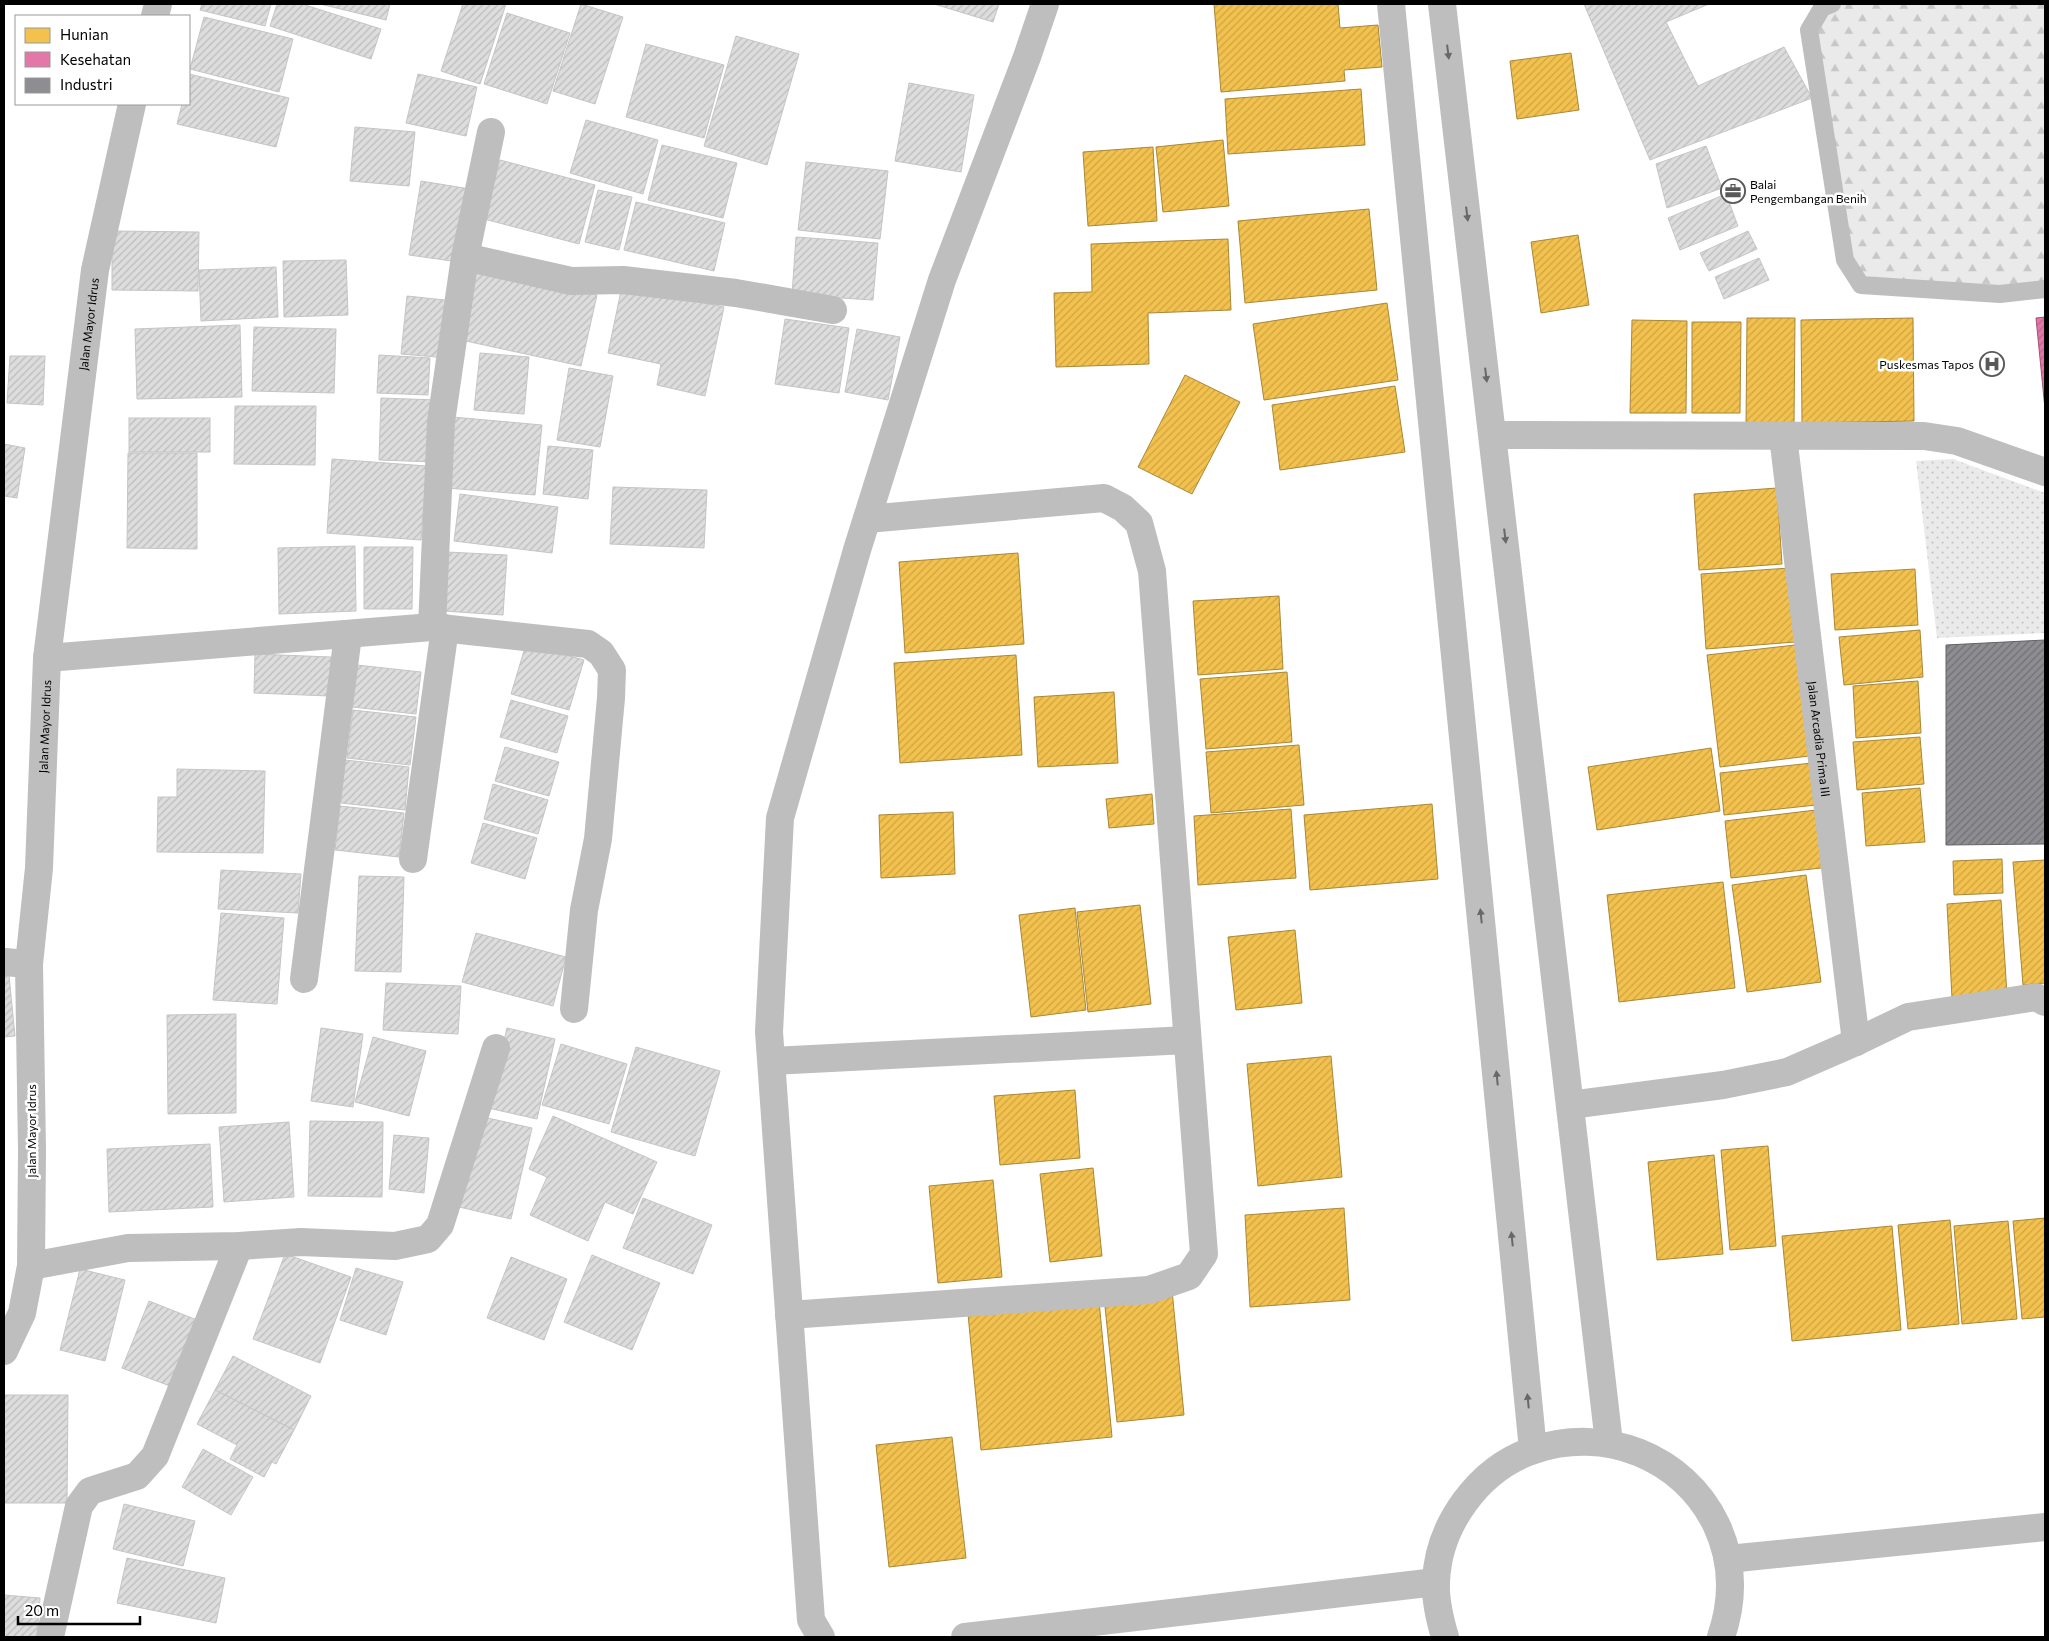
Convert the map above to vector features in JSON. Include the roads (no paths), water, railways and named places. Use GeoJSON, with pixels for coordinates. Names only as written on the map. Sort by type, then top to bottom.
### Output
{"type":"FeatureCollection","features":[{"type":"Feature","properties":{"kind":"street"},"geometry":{"type":"LineString","coordinates":[[821,1637],[811,1620],[769,1032],[780,818],[867,519],[942,280],[1024,66],[1045,4]]}},
{"type":"Feature","properties":{"kind":"street"},"geometry":{"type":"LineString","coordinates":[[1391,4],[1533,1450]]}},
{"type":"Feature","properties":{"kind":"street"},"geometry":{"type":"LineString","coordinates":[[1442,4],[1609,1443]]}},
{"type":"Feature","properties":{"kind":"street","name":"Jalan Mayor Idrus"},"geometry":{"type":"LineString","coordinates":[[4,1350],[22,1313],[31,1266],[32,1150],[17,963],[39,868],[47,658],[95,270],[132,105]]}},
{"type":"Feature","properties":{"kind":"street"},"geometry":{"type":"LineString","coordinates":[[413,860],[438,628],[440,422],[465,257],[491,132]]}},
{"type":"Feature","properties":{"kind":"street"},"geometry":{"type":"LineString","coordinates":[[465,257],[571,281],[623,280],[736,293],[833,310]]}},
{"type":"Feature","properties":{"kind":"street"},"geometry":{"type":"LineString","coordinates":[[1493,435],[1924,436],[1957,441],[2045,472]]}},
{"type":"Feature","properties":{"kind":"street","name":"Jalan Arcadia Prima III"},"geometry":{"type":"LineString","coordinates":[[1783,436],[1856,1042]]}},
{"type":"Feature","properties":{"kind":"street"},"geometry":{"type":"LineString","coordinates":[[789,1315],[1149,1290],[1188,1276],[1204,1254],[1152,571],[1139,523],[1123,508],[1104,498],[867,519]]}},
{"type":"Feature","properties":{"kind":"street"},"geometry":{"type":"LineString","coordinates":[[47,658],[438,628],[588,644],[601,653],[612,670],[611,698],[598,839],[584,910],[574,1009]]}},
{"type":"Feature","properties":{"kind":"street"},"geometry":{"type":"LineString","coordinates":[[304,979],[348,635]]}},
{"type":"Feature","properties":{"kind":"street"},"geometry":{"type":"LineString","coordinates":[[1570,1105],[1723,1085],[1787,1072],[1908,1017],[2036,997],[2045,1002]]}},
{"type":"Feature","properties":{"kind":"street"},"geometry":{"type":"LineString","coordinates":[[772,1061],[1187,1040]]}},
{"type":"Feature","properties":{"kind":"street"},"geometry":{"type":"LineString","coordinates":[[31,1266],[128,1248],[239,1246],[302,1242],[395,1246],[428,1239],[440,1225],[496,1048]]}},
{"type":"Feature","properties":{"kind":"street"},"geometry":{"type":"LineString","coordinates":[[50,1637],[79,1506],[90,1491],[137,1476],[155,1456],[239,1246]]}},
{"type":"Feature","properties":{"kind":"street"},"geometry":{"type":"LineString","coordinates":[[1445,1637],[1439,1619],[1436,1582],[1440,1554],[1450,1526],[1464,1501],[1483,1480],[1507,1462],[1533,1450],[1570,1441],[1609,1443],[1634,1450],[1657,1460],[1677,1474],[1695,1491],[1710,1512],[1721,1534],[1728,1559],[1731,1590],[1727,1620],[1721,1637]]}},
{"type":"Feature","properties":{"kind":"street"},"geometry":{"type":"LineString","coordinates":[[1728,1559],[2045,1527]]}},
{"type":"Feature","properties":{"kind":"street"},"geometry":{"type":"LineString","coordinates":[[965,1637],[1436,1582]]}},
{"type":"Feature","properties":{"kind":"lane"},"geometry":{"type":"LineString","coordinates":[[1832,4],[1822,8],[1809,30],[1845,260],[1861,285],[2000,294],[2045,289]]}},
{"type":"Feature","properties":{"kind":"place","name":"Balai Pengembangan Benih"},"geometry":{"type":"Point","coordinates":[1733,191]}},
{"type":"Feature","properties":{"kind":"place","name":"Puskesmas Tapos"},"geometry":{"type":"Point","coordinates":[1992,364]}}]}
